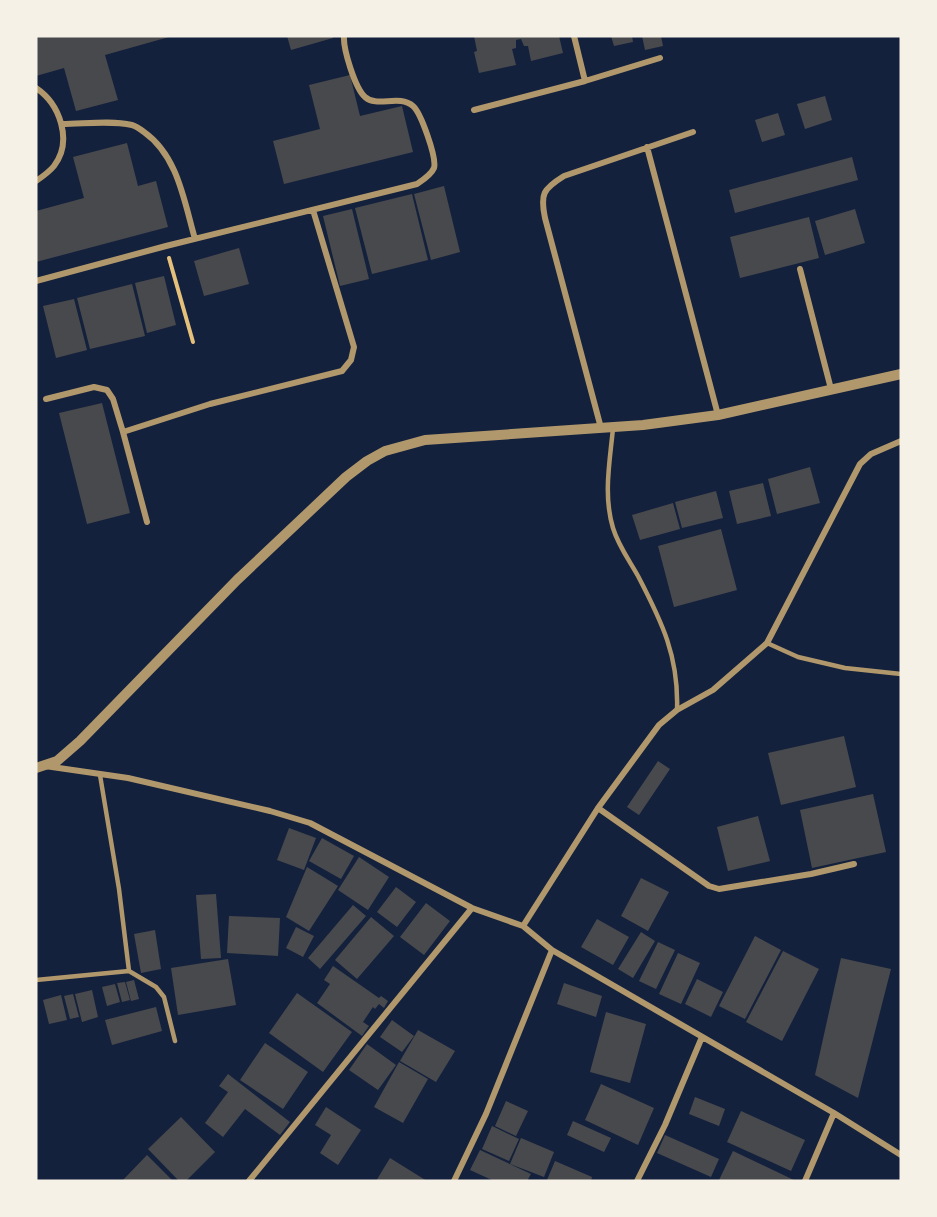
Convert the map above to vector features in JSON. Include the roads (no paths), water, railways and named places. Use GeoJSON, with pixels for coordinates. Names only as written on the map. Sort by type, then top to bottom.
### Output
{"type":"FeatureCollection","features":[{"type":"Feature","properties":{"kind":"street"},"geometry":{"type":"LineString","coordinates":[[36,281],[195,238],[417,184],[434,167],[434,157],[420,116],[413,106],[404,101],[370,101],[362,96],[357,86],[344,36]]}},
{"type":"Feature","properties":{"kind":"street"},"geometry":{"type":"LineString","coordinates":[[574,36],[585,81]]}},
{"type":"Feature","properties":{"kind":"street"},"geometry":{"type":"LineString","coordinates":[[474,110],[585,81],[660,58]]}},
{"type":"Feature","properties":{"kind":"street"},"geometry":{"type":"LineString","coordinates":[[36,88],[54,104],[62,124],[63,146],[54,166],[36,181]]}},
{"type":"Feature","properties":{"kind":"street"},"geometry":{"type":"LineString","coordinates":[[62,124],[117,123],[134,126],[151,138],[169,159],[180,185],[195,238]]}},
{"type":"Feature","properties":{"kind":"street"},"geometry":{"type":"LineString","coordinates":[[601,428],[541,200],[548,186],[564,176],[693,132]]}},
{"type":"Feature","properties":{"kind":"street"},"geometry":{"type":"LineString","coordinates":[[647,147],[718,415]]}},
{"type":"Feature","properties":{"kind":"street"},"geometry":{"type":"LineString","coordinates":[[123,432],[210,404],[342,371],[351,360],[354,347],[313,210]]}},
{"type":"Feature","properties":{"kind":"street"},"geometry":{"type":"LineString","coordinates":[[800,269],[831,389]]}},
{"type":"Feature","properties":{"kind":"street"},"geometry":{"type":"LineString","coordinates":[[40,767],[57,761],[80,741],[237,580],[346,477],[385,451],[425,440],[613,427],[718,415],[901,374]]}},
{"type":"Feature","properties":{"kind":"street"},"geometry":{"type":"LineString","coordinates":[[46,399],[94,387],[107,390],[113,399],[147,522]]}},
{"type":"Feature","properties":{"kind":"street"},"geometry":{"type":"LineString","coordinates":[[523,926],[598,808],[659,725],[677,710],[713,690],[767,643],[860,464],[872,454],[901,441]]}},
{"type":"Feature","properties":{"kind":"street"},"geometry":{"type":"LineString","coordinates":[[40,767],[128,778],[310,823],[472,908],[523,926],[552,950],[834,1113],[901,1155]]}},
{"type":"Feature","properties":{"kind":"street"},"geometry":{"type":"LineString","coordinates":[[598,808],[709,886],[719,889],[811,874],[854,864]]}},
{"type":"Feature","properties":{"kind":"street"},"geometry":{"type":"LineString","coordinates":[[249,1181],[472,908]]}},
{"type":"Feature","properties":{"kind":"street"},"geometry":{"type":"LineString","coordinates":[[454,1181],[486,1114],[552,950]]}},
{"type":"Feature","properties":{"kind":"street"},"geometry":{"type":"LineString","coordinates":[[638,1181],[665,1125],[702,1037]]}},
{"type":"Feature","properties":{"kind":"street"},"geometry":{"type":"LineString","coordinates":[[805,1181],[834,1113]]}},
{"type":"Feature","properties":{"kind":"lane"},"geometry":{"type":"LineString","coordinates":[[613,427],[608,509],[618,543],[657,612],[664,630],[678,684],[677,710]]}},
{"type":"Feature","properties":{"kind":"lane"},"geometry":{"type":"LineString","coordinates":[[767,643],[798,657],[845,668],[901,674]]}},
{"type":"Feature","properties":{"kind":"lane"},"geometry":{"type":"LineString","coordinates":[[100,775],[119,889],[129,971]]}},
{"type":"Feature","properties":{"kind":"lane"},"geometry":{"type":"LineString","coordinates":[[36,980],[129,971],[156,987],[164,997],[175,1041]]}}]}
